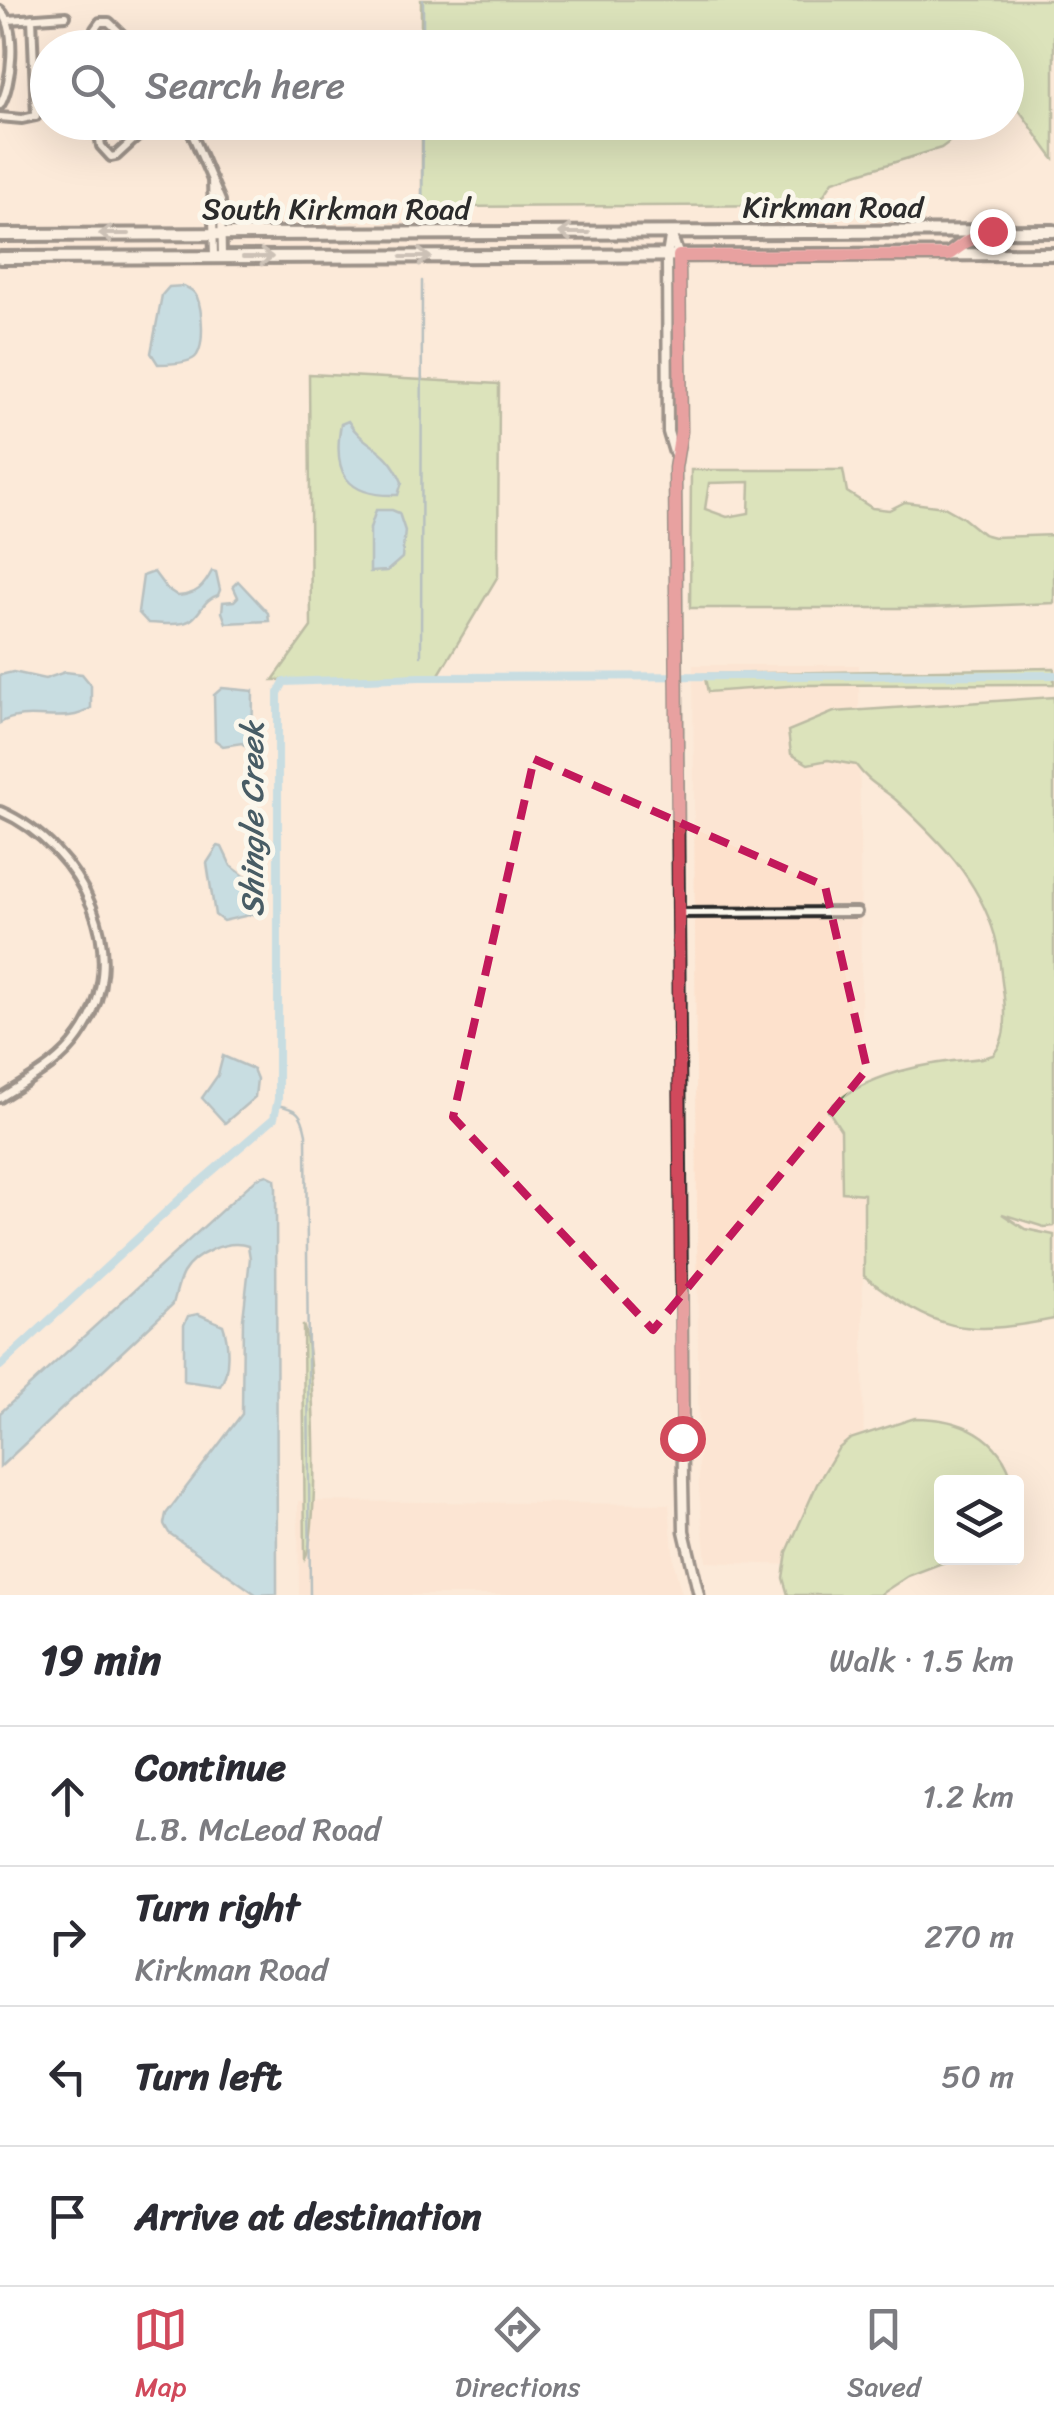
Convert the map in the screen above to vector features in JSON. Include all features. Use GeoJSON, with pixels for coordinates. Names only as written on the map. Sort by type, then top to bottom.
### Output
{"type":"FeatureCollection","features":[{"type":"Feature","properties":{"kind":"main road"},"geometry":{"type":"LineString","coordinates":[[948,255],[992,231]]}},
{"type":"Feature","properties":{"kind":"main road","name":"Kirkman Road"},"geometry":{"type":"LineString","coordinates":[[671,232],[1054,231]]}},
{"type":"Feature","properties":{"kind":"main road","name":"South Kirkman Road"},"geometry":{"type":"LineString","coordinates":[[0,235],[671,232]]}},
{"type":"Feature","properties":{"kind":"main road","name":"Kirkman Road"},"geometry":{"type":"LineString","coordinates":[[673,256],[1054,254]]}},
{"type":"Feature","properties":{"kind":"main road","name":"South Kirkman Road"},"geometry":{"type":"LineString","coordinates":[[0,258],[673,256]]}},
{"type":"Feature","properties":{"kind":"street"},"geometry":{"type":"LineString","coordinates":[[0,10],[8,20],[12,76],[0,105]]}},
{"type":"Feature","properties":{"kind":"street"},"geometry":{"type":"LineString","coordinates":[[8,20],[66,16]]}},
{"type":"Feature","properties":{"kind":"street"},"geometry":{"type":"LineString","coordinates":[[32,18],[32,30]]}},
{"type":"Feature","properties":{"kind":"street"},"geometry":{"type":"LineString","coordinates":[[96,30],[100,22],[109,22],[117,30]]}},
{"type":"Feature","properties":{"kind":"street"},"geometry":{"type":"LineString","coordinates":[[0,117],[30,117]]}},
{"type":"Feature","properties":{"kind":"street"},"geometry":{"type":"LineString","coordinates":[[100,140],[111,156],[134,140]]}},
{"type":"Feature","properties":{"kind":"street"},"geometry":{"type":"LineString","coordinates":[[195,140],[221,200],[218,257]]}},
{"type":"Feature","properties":{"kind":"street"},"geometry":{"type":"LineString","coordinates":[[671,232],[668,432],[675,456],[683,1504],[684,1531],[699,1595]]}},
{"type":"Feature","properties":{"kind":"street"},"geometry":{"type":"LineString","coordinates":[[0,811],[45,838],[77,876],[95,914],[102,960],[98,997],[81,1034],[54,1063],[0,1098]]}},
{"type":"Feature","properties":{"kind":"street"},"geometry":{"type":"LineString","coordinates":[[679,913],[857,912]]}},
{"type":"Feature","properties":{"kind":"highlighted area"},"geometry":{"type":"Polygon","coordinates":[[[534,759],[825,886],[867,1069],[653,1330],[453,1117],[534,759]]]}},
{"type":"Feature","properties":{"kind":"shaded area"},"geometry":{"type":"Polygon","coordinates":[[[693,665],[859,665],[864,1493],[878,1568],[706,1562],[699,1491],[693,665]]]}},
{"type":"Feature","properties":{"kind":"shaded area"},"geometry":{"type":"Polygon","coordinates":[[[298,1501],[669,1504],[674,1564],[682,1595],[299,1595],[298,1501]]]}},
{"type":"Feature","properties":{"kind":"green space"},"geometry":{"type":"Polygon","coordinates":[[[421,0],[1054,0],[1054,159],[1024,116],[1024,30],[421,30],[421,0]]]}},
{"type":"Feature","properties":{"kind":"green space"},"geometry":{"type":"Polygon","coordinates":[[[422,140],[950,140],[941,148],[833,181],[821,199],[809,205],[422,207],[422,140]]]}},
{"type":"Feature","properties":{"kind":"green space"},"geometry":{"type":"Polygon","coordinates":[[[309,374],[499,384],[498,576],[438,676],[273,680],[311,627],[309,374]]]}},
{"type":"Feature","properties":{"kind":"green space"},"geometry":{"type":"Polygon","coordinates":[[[691,470],[843,470],[847,492],[872,508],[889,510],[905,502],[944,507],[983,534],[994,537],[1054,535],[1054,603],[930,608],[690,608],[691,470]],[[750,482],[709,483],[705,509],[727,517],[749,513],[750,482]]]}},
{"type":"Feature","properties":{"kind":"green space"},"geometry":{"type":"Polygon","coordinates":[[[1054,668],[1054,684],[801,685],[708,692],[704,674],[1054,668]]]}},
{"type":"Feature","properties":{"kind":"green space"},"geometry":{"type":"Polygon","coordinates":[[[1054,697],[1054,1226],[1044,1227],[1002,1214],[1025,1229],[1054,1235],[1054,1319],[996,1328],[952,1325],[912,1308],[864,1276],[864,1194],[842,1192],[841,1130],[828,1110],[854,1090],[886,1076],[920,1066],[993,1055],[1004,1032],[1005,1015],[995,936],[968,878],[927,830],[856,765],[828,760],[808,764],[791,754],[788,731],[834,712],[1054,697]]]}},
{"type":"Feature","properties":{"kind":"green space"},"geometry":{"type":"Polygon","coordinates":[[[303,1325],[314,1443],[313,1515],[305,1558],[303,1325]]]}},
{"type":"Feature","properties":{"kind":"green space"},"geometry":{"type":"Polygon","coordinates":[[[915,1418],[948,1421],[988,1441],[999,1452],[1010,1475],[934,1475],[937,1565],[908,1576],[879,1595],[788,1595],[783,1578],[787,1552],[817,1484],[838,1449],[850,1439],[915,1418]]]}},
{"type":"Feature","properties":{"kind":"water"},"geometry":{"type":"Polygon","coordinates":[[[184,286],[199,302],[200,350],[190,360],[158,364],[151,353],[162,295],[169,287],[184,286]]]}},
{"type":"Feature","properties":{"kind":"water"},"geometry":{"type":"Polygon","coordinates":[[[348,421],[396,470],[402,482],[398,495],[366,492],[347,479],[341,469],[339,441],[341,424],[348,421]]]}},
{"type":"Feature","properties":{"kind":"water"},"geometry":{"type":"Polygon","coordinates":[[[376,510],[399,513],[405,531],[402,558],[387,571],[370,572],[370,528],[376,510]]]}},
{"type":"Feature","properties":{"kind":"water"},"geometry":{"type":"Polygon","coordinates":[[[212,571],[216,572],[218,595],[188,621],[148,623],[138,612],[143,576],[154,572],[178,596],[199,589],[212,571]]]}},
{"type":"Feature","properties":{"kind":"water"},"geometry":{"type":"Polygon","coordinates":[[[238,581],[268,613],[269,621],[226,623],[223,602],[238,597],[233,586],[238,581]]]}},
{"type":"Feature","properties":{"kind":"water"},"geometry":{"type":"Polygon","coordinates":[[[13,672],[45,679],[65,672],[82,674],[91,685],[91,708],[70,716],[22,716],[0,723],[0,675],[13,672]]]}},
{"type":"Feature","properties":{"kind":"water"},"geometry":{"type":"Polygon","coordinates":[[[222,688],[253,691],[252,752],[242,743],[223,746],[215,740],[214,695],[222,688]]]}},
{"type":"Feature","properties":{"kind":"water"},"geometry":{"type":"Polygon","coordinates":[[[218,846],[231,866],[255,884],[254,914],[223,921],[215,915],[207,863],[218,846]]]}},
{"type":"Feature","properties":{"kind":"water"},"geometry":{"type":"Polygon","coordinates":[[[223,1056],[253,1069],[257,1079],[255,1097],[225,1123],[202,1098],[218,1075],[223,1056]]]}},
{"type":"Feature","properties":{"kind":"water"},"geometry":{"type":"Polygon","coordinates":[[[267,1175],[275,1179],[276,1188],[277,1594],[257,1595],[169,1533],[164,1524],[166,1514],[242,1414],[248,1246],[221,1246],[188,1266],[173,1304],[0,1467],[0,1413],[257,1178],[267,1175]]]}},
{"type":"Feature","properties":{"kind":"water"},"geometry":{"type":"Polygon","coordinates":[[[198,1314],[223,1325],[228,1357],[220,1386],[184,1381],[184,1325],[188,1316],[198,1314]]]}},
{"type":"Feature","properties":{"kind":"waterway"},"geometry":{"type":"LineString","coordinates":[[423,0],[423,30]]}},
{"type":"Feature","properties":{"kind":"waterway"},"geometry":{"type":"LineString","coordinates":[[422,217],[423,140]]}},
{"type":"Feature","properties":{"kind":"waterway"},"geometry":{"type":"LineString","coordinates":[[421,656],[422,281]]}},
{"type":"Feature","properties":{"kind":"waterway","name":"Shingle Creek"},"geometry":{"type":"LineString","coordinates":[[0,1366],[181,1198],[274,1118],[278,1099],[278,693],[284,682],[420,677],[1054,675]]}},
{"type":"Feature","properties":{"kind":"waterway"},"geometry":{"type":"LineString","coordinates":[[277,1105],[298,1113],[306,1134],[310,1595]]}},
{"type":"Feature","properties":{"kind":"route"},"geometry":{"type":"LineString","coordinates":[[682,1438],[675,468],[681,431],[679,256],[948,255],[992,231]]}}]}
